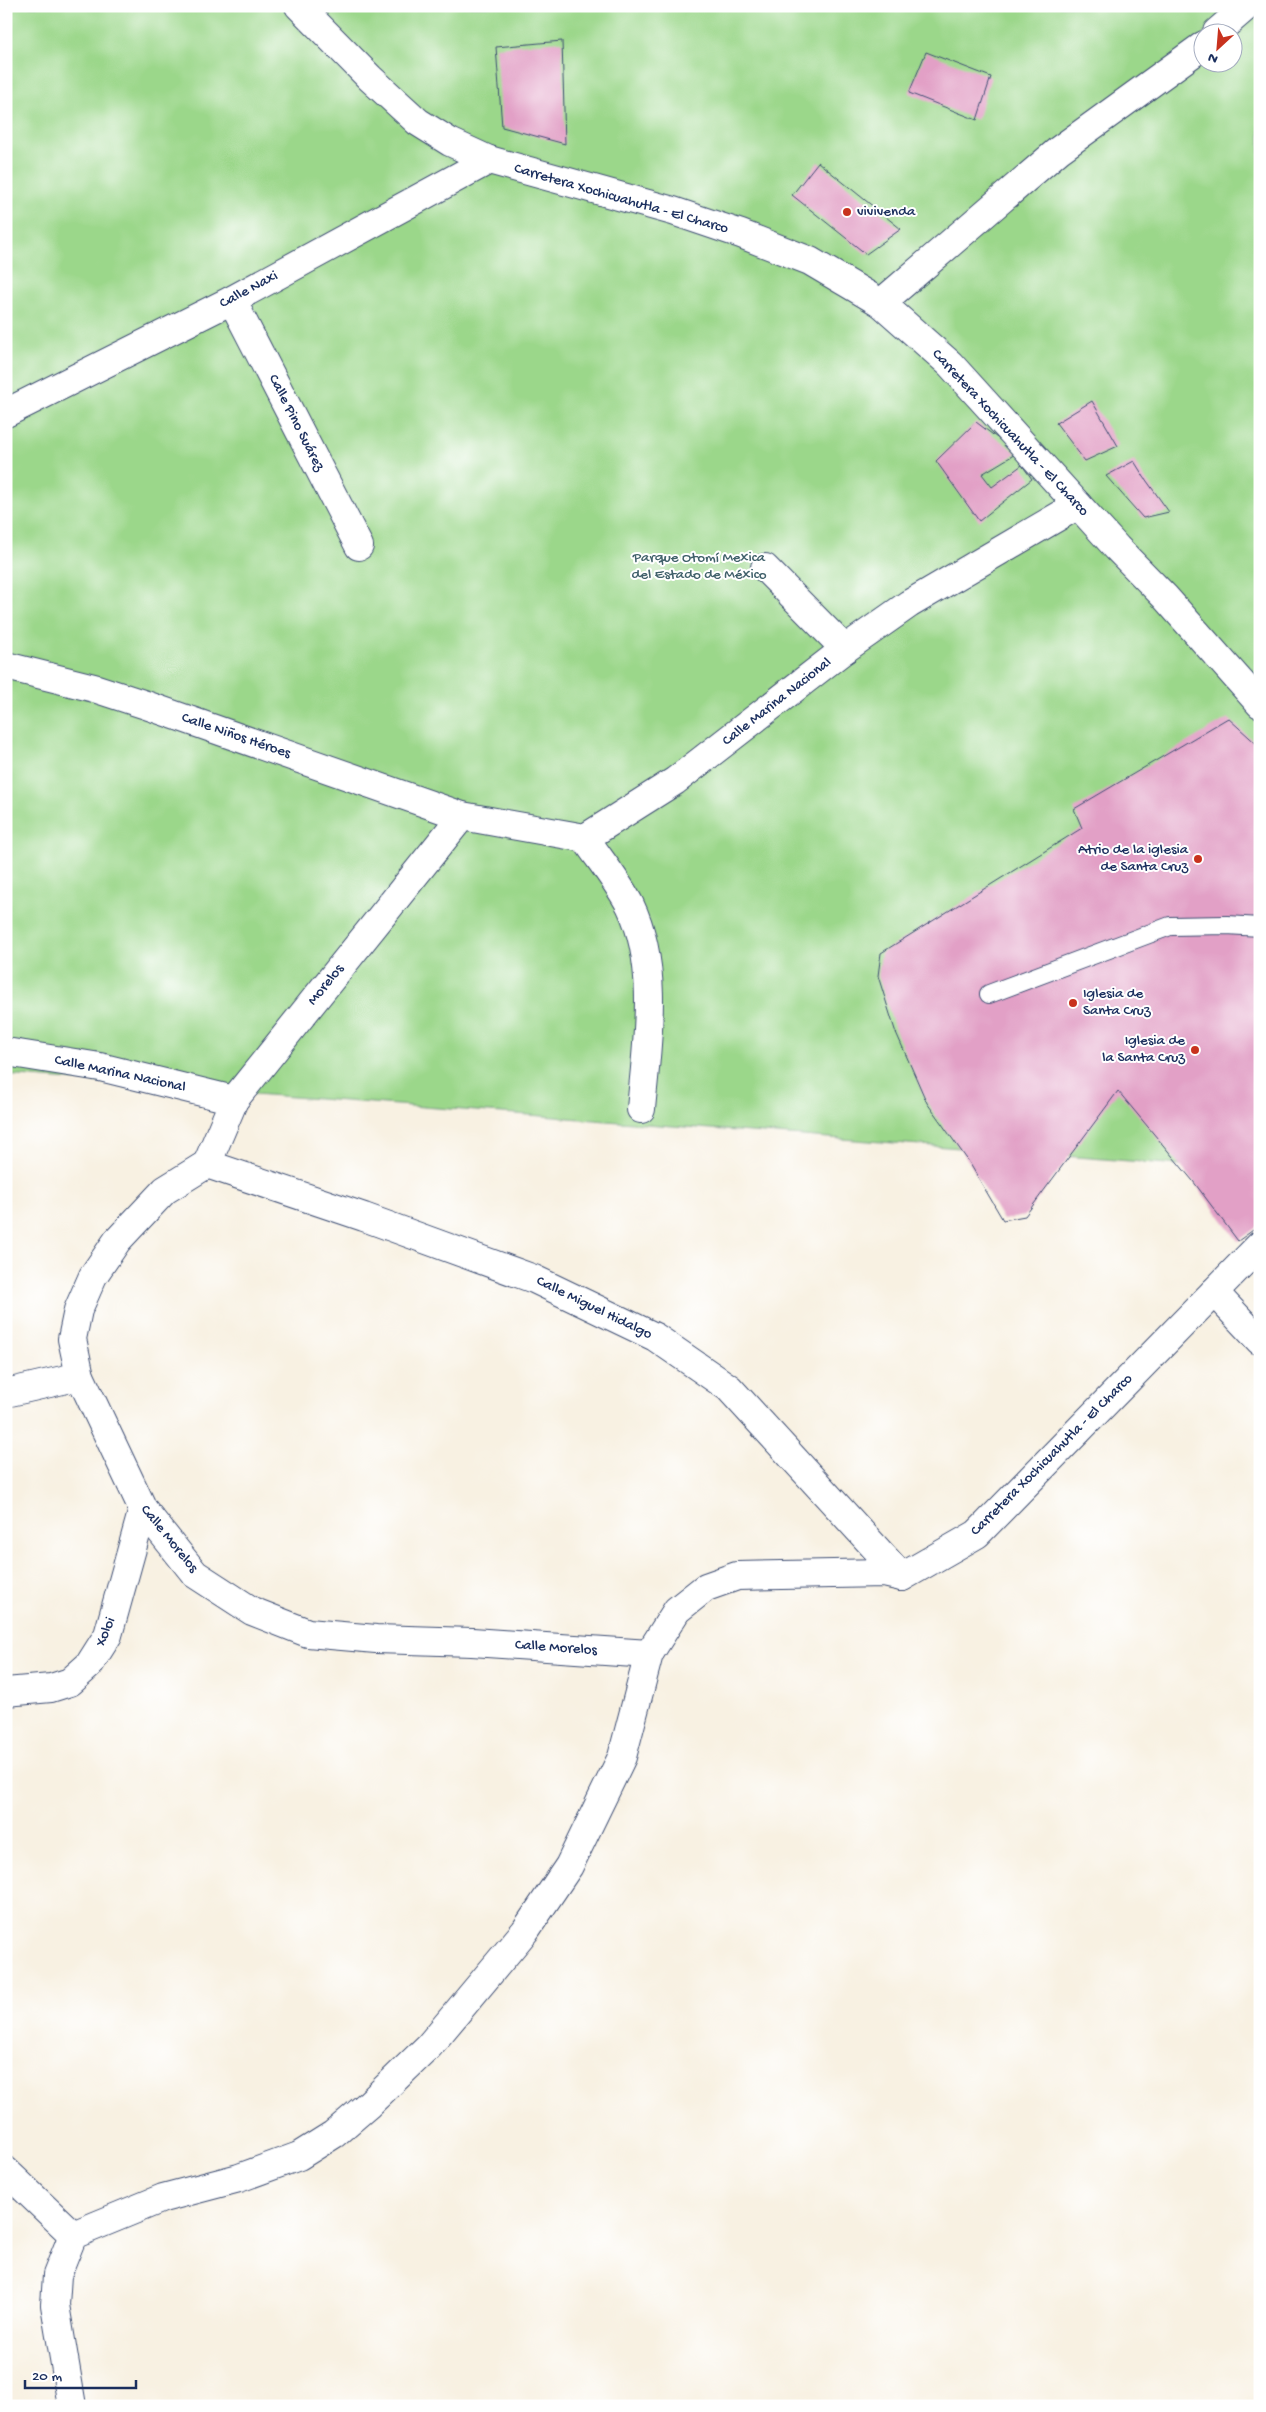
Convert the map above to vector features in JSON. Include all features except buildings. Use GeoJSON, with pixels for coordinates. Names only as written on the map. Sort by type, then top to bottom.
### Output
{"type":"FeatureCollection","features":[{"type":"Feature","properties":{"kind":"street","name":"Carretera Xochicuahutla - El Charco"},"geometry":{"type":"LineString","coordinates":[[299,6],[370,78],[418,122],[450,142],[489,160],[673,211],[741,234],[810,261],[881,303],[950,364],[1259,700]]}},
{"type":"Feature","properties":{"kind":"street"},"geometry":{"type":"LineString","coordinates":[[1229,22],[1247,6]]}},
{"type":"Feature","properties":{"kind":"street"},"geometry":{"type":"LineString","coordinates":[[881,303],[1059,150],[1194,52]]}},
{"type":"Feature","properties":{"kind":"street","name":"Calle Naxi"},"geometry":{"type":"LineString","coordinates":[[6,413],[232,300],[489,160]]}},
{"type":"Feature","properties":{"kind":"street","name":"Calle Pino Suárez"},"geometry":{"type":"LineString","coordinates":[[232,300],[359,546]]}},
{"type":"Feature","properties":{"kind":"street","name":"Calle Marina Nacional"},"geometry":{"type":"LineString","coordinates":[[585,838],[675,781],[845,649],[909,604],[1078,505]]}},
{"type":"Feature","properties":{"kind":"street"},"geometry":{"type":"LineString","coordinates":[[764,568],[845,649]]}},
{"type":"Feature","properties":{"kind":"street","name":"Calle Niños Héroes"},"geometry":{"type":"LineString","coordinates":[[6,666],[94,688],[462,816]]}},
{"type":"Feature","properties":{"kind":"street"},"geometry":{"type":"LineString","coordinates":[[462,816],[585,838],[630,905],[642,942],[648,979],[648,1029],[641,1109]]}},
{"type":"Feature","properties":{"kind":"street","name":"Morelos"},"geometry":{"type":"LineString","coordinates":[[207,1164],[234,1100],[462,816]]}},
{"type":"Feature","properties":{"kind":"street","name":"Calle Marina Nacional"},"geometry":{"type":"LineString","coordinates":[[6,1052],[100,1067],[234,1100]]}},
{"type":"Feature","properties":{"kind":"street","name":"Calle Morelos"},"geometry":{"type":"LineString","coordinates":[[207,1164],[165,1190],[117,1240],[94,1276],[78,1310],[72,1339],[80,1376],[143,1509],[195,1574],[252,1611],[308,1633],[649,1654]]}},
{"type":"Feature","properties":{"kind":"street","name":"Calle Miguel Hidalgo"},"geometry":{"type":"LineString","coordinates":[[207,1164],[364,1217],[534,1279],[655,1337],[729,1388],[902,1578]]}},
{"type":"Feature","properties":{"kind":"street","name":"Carretera Xochicuahutla - El Charco"},"geometry":{"type":"LineString","coordinates":[[902,1578],[977,1534],[1260,1245]]}},
{"type":"Feature","properties":{"kind":"street"},"geometry":{"type":"LineString","coordinates":[[1214,1292],[1260,1341]]}},
{"type":"Feature","properties":{"kind":"street"},"geometry":{"type":"LineString","coordinates":[[6,1393],[80,1376]]}},
{"type":"Feature","properties":{"kind":"street","name":"Xoloi"},"geometry":{"type":"LineString","coordinates":[[6,1692],[51,1688],[70,1682],[89,1665],[108,1635],[143,1509]]}},
{"type":"Feature","properties":{"kind":"street"},"geometry":{"type":"LineString","coordinates":[[72,2406],[55,2305],[57,2275],[73,2235],[163,2198],[238,2178],[299,2156],[334,2134],[369,2104],[429,2046],[525,1931],[569,1866],[622,1758],[649,1654],[677,1610],[706,1587],[737,1576],[884,1573],[902,1578]]}},
{"type":"Feature","properties":{"kind":"street"},"geometry":{"type":"LineString","coordinates":[[6,2171],[73,2235]]}},
{"type":"Feature","properties":{"kind":"lane"},"geometry":{"type":"LineString","coordinates":[[990,994],[1170,926],[1227,925],[1260,927]]}},
{"type":"Feature","properties":{"kind":"green space","name":"Parque Otomí Mexica del Estado de México"},"geometry":{"type":"Polygon","coordinates":[[[6,6],[1260,6],[1260,1171],[6,1075],[6,6]]]}},
{"type":"Feature","properties":{"kind":"place","name":"vivivenda"},"geometry":{"type":"Point","coordinates":[847,212]}},
{"type":"Feature","properties":{"kind":"place","name":"Atrio de la iglesia de Santa Cruz"},"geometry":{"type":"Point","coordinates":[1198,859]}},
{"type":"Feature","properties":{"kind":"place","name":"Iglesia de Santa Cruz"},"geometry":{"type":"Point","coordinates":[1073,1003]}},
{"type":"Feature","properties":{"kind":"place","name":"Iglesia de la Santa Cruz"},"geometry":{"type":"Point","coordinates":[1195,1050]}}]}
